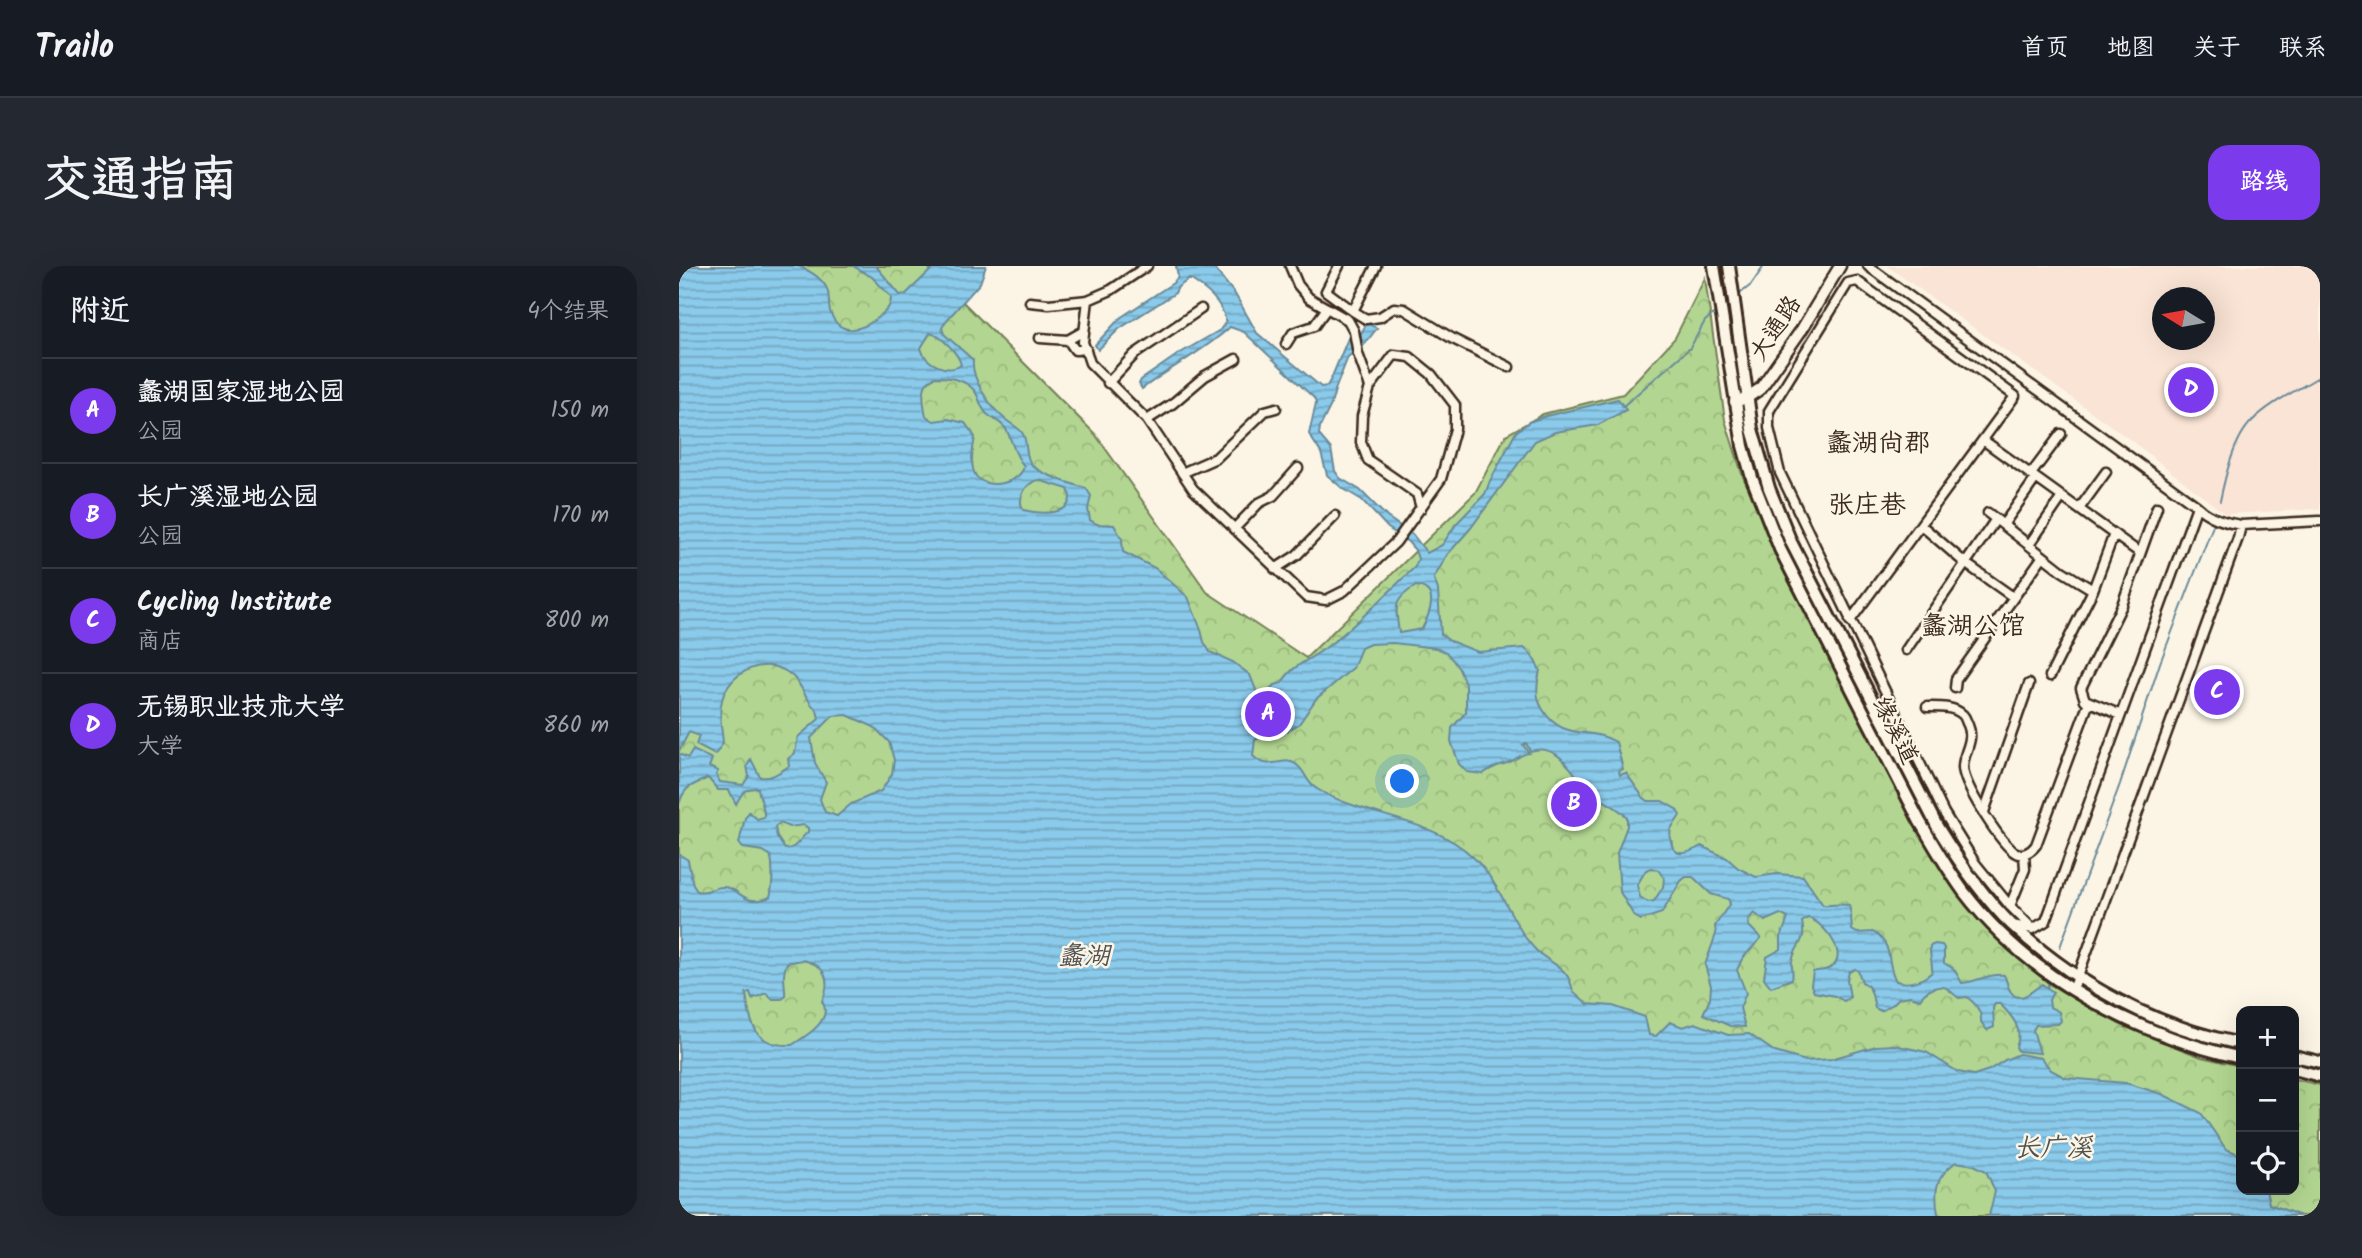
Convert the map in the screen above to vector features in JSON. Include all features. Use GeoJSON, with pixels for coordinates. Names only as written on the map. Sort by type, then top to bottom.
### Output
{"type":"FeatureCollection","features":[{"type":"Feature","properties":{"kind":"main road","name":"缘溪道"},"geometry":{"type":"LineString","coordinates":[[1714,266],[1735,402],[1749,467],[1780,549],[1934,848],[1965,893],[1988,919],[2037,964],[2073,990],[2131,1022],[2170,1038],[2236,1057]]}},
{"type":"Feature","properties":{"kind":"main road","name":"缘溪道"},"geometry":{"type":"LineString","coordinates":[[1729,266],[1748,397],[1759,457],[1769,488],[1797,554],[1938,828],[1960,864],[2011,925],[2080,977],[2124,1004],[2154,1018],[2212,1038],[2236,1043]]}},
{"type":"Feature","properties":{"kind":"main road"},"geometry":{"type":"LineString","coordinates":[[2299,1057],[2320,1062]]}},
{"type":"Feature","properties":{"kind":"main road"},"geometry":{"type":"LineString","coordinates":[[2299,1070],[2320,1076]]}},
{"type":"Feature","properties":{"kind":"street"},"geometry":{"type":"LineString","coordinates":[[1030,302],[1049,304],[1088,300],[1111,290],[1147,266]]}},
{"type":"Feature","properties":{"kind":"street"},"geometry":{"type":"LineString","coordinates":[[1290,266],[1298,285],[1309,298],[1348,320],[1354,331],[1358,354],[1370,387]]}},
{"type":"Feature","properties":{"kind":"street"},"geometry":{"type":"LineString","coordinates":[[1339,266],[1326,291],[1366,319],[1380,317],[1394,308],[1404,309],[1509,367]]}},
{"type":"Feature","properties":{"kind":"street"},"geometry":{"type":"LineString","coordinates":[[1353,311],[1376,266]]}},
{"type":"Feature","properties":{"kind":"street","name":"大通路"},"geometry":{"type":"LineString","coordinates":[[1735,402],[1760,389],[1802,329],[1840,266]]}},
{"type":"Feature","properties":{"kind":"street"},"geometry":{"type":"LineString","coordinates":[[1868,266],[2202,511],[2228,523],[2241,525],[2320,521]]}},
{"type":"Feature","properties":{"kind":"street"},"geometry":{"type":"LineString","coordinates":[[1850,621],[2015,396],[1857,281],[1848,283],[1769,411],[1769,428],[1780,473],[1850,621],[1944,813],[1975,863],[2033,929]]}},
{"type":"Feature","properties":{"kind":"street"},"geometry":{"type":"LineString","coordinates":[[1088,300],[1083,342],[1090,363],[1147,420],[1193,489],[1306,597],[1326,600],[1344,591],[1400,537],[1441,479],[1455,429],[1455,404],[1431,374],[1410,357],[1394,355],[1370,387],[1362,416],[1361,442],[1368,460],[1417,494],[1431,493]]}},
{"type":"Feature","properties":{"kind":"street"},"geometry":{"type":"LineString","coordinates":[[1286,344],[1293,333],[1314,326],[1327,308]]}},
{"type":"Feature","properties":{"kind":"street"},"geometry":{"type":"LineString","coordinates":[[1108,383],[1135,354],[1201,309]]}},
{"type":"Feature","properties":{"kind":"street"},"geometry":{"type":"LineString","coordinates":[[1040,338],[1068,340],[1084,331]]}},
{"type":"Feature","properties":{"kind":"street"},"geometry":{"type":"LineString","coordinates":[[1068,340],[1075,350],[1086,349]]}},
{"type":"Feature","properties":{"kind":"street"},"geometry":{"type":"LineString","coordinates":[[1147,420],[1172,404],[1205,376],[1237,359]]}},
{"type":"Feature","properties":{"kind":"street"},"geometry":{"type":"LineString","coordinates":[[1363,369],[1384,367]]}},
{"type":"Feature","properties":{"kind":"street"},"geometry":{"type":"LineString","coordinates":[[1182,473],[1216,458],[1265,411],[1276,408]]}},
{"type":"Feature","properties":{"kind":"street"},"geometry":{"type":"LineString","coordinates":[[1906,650],[1965,563],[1999,522],[2061,434]]}},
{"type":"Feature","properties":{"kind":"street"},"geometry":{"type":"LineString","coordinates":[[1983,440],[2140,553]]}},
{"type":"Feature","properties":{"kind":"street"},"geometry":{"type":"LineString","coordinates":[[1234,529],[1259,503],[1273,496],[1298,468]]}},
{"type":"Feature","properties":{"kind":"street"},"geometry":{"type":"LineString","coordinates":[[2079,509],[2106,472]]}},
{"type":"Feature","properties":{"kind":"street"},"geometry":{"type":"LineString","coordinates":[[1417,494],[1420,508]]}},
{"type":"Feature","properties":{"kind":"street"},"geometry":{"type":"LineString","coordinates":[[2029,545],[2062,497]]}},
{"type":"Feature","properties":{"kind":"street"},"geometry":{"type":"LineString","coordinates":[[2011,925],[2033,929],[2046,922],[2197,506]]}},
{"type":"Feature","properties":{"kind":"street"},"geometry":{"type":"LineString","coordinates":[[2121,715],[2085,700],[2081,688],[2122,605],[2157,507]]}},
{"type":"Feature","properties":{"kind":"street"},"geometry":{"type":"LineString","coordinates":[[1988,513],[2043,556],[2093,590]]}},
{"type":"Feature","properties":{"kind":"street"},"geometry":{"type":"LineString","coordinates":[[1275,569],[1297,555],[1335,516]]}},
{"type":"Feature","properties":{"kind":"street"},"geometry":{"type":"LineString","coordinates":[[1921,525],[1965,563],[2013,597]]}},
{"type":"Feature","properties":{"kind":"street"},"geometry":{"type":"LineString","coordinates":[[2073,990],[2234,551],[2241,525]]}},
{"type":"Feature","properties":{"kind":"street"},"geometry":{"type":"LineString","coordinates":[[2050,676],[2093,590],[2114,534]]}},
{"type":"Feature","properties":{"kind":"street"},"geometry":{"type":"LineString","coordinates":[[1955,688],[1956,679],[2043,556]]}},
{"type":"Feature","properties":{"kind":"street"},"geometry":{"type":"LineString","coordinates":[[1984,812],[2029,684]]}},
{"type":"Feature","properties":{"kind":"street"},"geometry":{"type":"LineString","coordinates":[[1927,707],[1945,707],[1963,716],[1971,733],[1969,750],[1963,765],[1966,782],[2013,851],[2024,854],[2032,851],[2036,845],[2089,702]]}},
{"type":"Feature","properties":{"kind":"street"},"geometry":{"type":"LineString","coordinates":[[2010,906],[2025,869],[2024,854]]}},
{"type":"Feature","properties":{"kind":"shaded area"},"geometry":{"type":"Polygon","coordinates":[[[1887,266],[2320,266],[2320,509],[2225,514],[2132,441],[1887,266]]]}},
{"type":"Feature","properties":{"kind":"green space"},"geometry":{"type":"Polygon","coordinates":[[[679,266],[927,266],[1095,434],[1207,592],[1306,658],[1475,493],[1506,435],[1543,414],[1623,394],[1675,338],[1705,278],[1725,420],[1743,477],[1885,769],[1946,878],[2001,940],[2049,984],[2119,1024],[2201,1057],[2236,1065],[2236,1195],[2299,1195],[2299,1080],[2320,1085],[2320,1216],[679,1216],[679,266]]]}},
{"type":"Feature","properties":{"kind":"water","name":"蠡湖"},"geometry":{"type":"Polygon","coordinates":[[[679,266],[798,266],[811,272],[825,285],[829,308],[838,325],[857,329],[883,314],[889,307],[891,297],[872,277],[853,266],[876,266],[900,295],[906,294],[935,266],[986,266],[980,283],[945,322],[942,328],[944,334],[973,360],[975,376],[994,408],[1022,432],[1032,465],[1049,475],[1086,488],[1091,496],[1088,509],[1090,520],[1097,524],[1114,525],[1122,539],[1123,552],[1155,568],[1188,597],[1210,652],[1233,662],[1250,675],[1258,695],[1263,697],[1275,685],[1282,683],[1295,668],[1360,620],[1415,567],[1418,559],[1408,542],[1388,528],[1362,500],[1327,475],[1321,453],[1309,434],[1316,403],[1314,398],[1244,332],[1230,327],[1142,389],[1139,384],[1141,380],[1220,330],[1226,321],[1213,297],[1190,279],[1178,287],[1175,293],[1119,329],[1098,350],[1095,345],[1120,318],[1173,283],[1178,277],[1176,266],[1211,266],[1235,294],[1257,333],[1321,387],[1327,386],[1331,379],[1349,336],[1360,335],[1367,323],[1377,328],[1364,345],[1348,357],[1319,435],[1331,449],[1335,471],[1340,478],[1360,490],[1387,517],[1413,535],[1427,553],[1442,545],[1457,523],[1485,494],[1516,432],[1529,422],[1546,416],[1618,399],[1626,410],[1598,425],[1555,432],[1535,441],[1470,529],[1447,555],[1434,578],[1438,590],[1441,635],[1478,652],[1524,648],[1531,654],[1540,670],[1538,699],[1550,719],[1567,729],[1606,737],[1616,742],[1623,769],[1619,771],[1620,775],[1626,773],[1648,801],[1662,801],[1676,809],[1680,815],[1670,835],[1675,851],[1687,853],[1701,846],[1727,858],[1738,868],[1756,877],[1777,874],[1803,876],[1823,905],[1849,905],[1852,930],[1857,933],[1873,932],[1880,937],[1887,948],[1896,981],[1920,980],[1932,972],[1930,946],[1942,945],[1944,963],[1954,969],[1962,983],[2004,975],[2010,990],[2019,997],[2027,995],[2042,984],[2053,992],[2049,1000],[2050,1007],[2059,1012],[2061,1021],[2058,1024],[2036,1025],[2033,1030],[2040,1053],[2018,1051],[2018,1029],[2000,1004],[1995,1004],[1993,1008],[1994,1027],[1987,1030],[1973,1002],[1967,997],[1959,998],[1944,987],[1925,993],[1920,999],[1910,996],[1899,998],[1881,1011],[1875,1008],[1870,990],[1855,969],[1849,972],[1847,980],[1850,997],[1844,1001],[1835,996],[1814,992],[1811,985],[1813,972],[1833,966],[1837,951],[1826,931],[1808,918],[1802,922],[1802,940],[1793,956],[1792,979],[1771,987],[1764,978],[1767,957],[1781,949],[1781,937],[1788,918],[1780,914],[1765,921],[1754,913],[1748,920],[1749,926],[1761,938],[1742,959],[1737,970],[1746,993],[1740,1008],[1745,1027],[1730,1026],[1703,1014],[1710,999],[1711,986],[1705,965],[1716,934],[1715,926],[1730,903],[1728,899],[1711,894],[1693,877],[1686,877],[1662,913],[1641,920],[1634,916],[1620,892],[1617,853],[1627,826],[1627,817],[1588,789],[1560,757],[1541,749],[1530,751],[1526,743],[1523,745],[1529,753],[1483,774],[1467,772],[1459,764],[1451,741],[1452,728],[1466,712],[1466,686],[1452,659],[1446,652],[1436,648],[1393,643],[1370,644],[1361,648],[1353,668],[1316,699],[1299,724],[1282,734],[1267,734],[1255,740],[1253,756],[1265,763],[1292,762],[1300,768],[1313,787],[1336,799],[1418,826],[1456,844],[1481,866],[1525,937],[1537,951],[1565,972],[1573,991],[1588,1004],[1613,1006],[1645,1017],[1649,1035],[1656,1036],[1670,1022],[1683,1027],[1695,1023],[1728,1035],[1749,1034],[1775,1052],[1806,1061],[1831,1059],[1876,1046],[1894,1045],[1926,1052],[1958,1072],[1974,1075],[2019,1054],[2041,1058],[2051,1070],[2066,1078],[2126,1083],[2162,1094],[2201,1113],[2226,1149],[2236,1153],[2236,1195],[2267,1195],[2269,1204],[2301,1216],[1989,1216],[1995,1191],[1986,1171],[1974,1165],[1956,1162],[1944,1173],[1936,1191],[1938,1214],[1943,1216],[679,1216],[679,854],[688,860],[693,885],[697,891],[724,887],[748,899],[761,900],[770,897],[772,876],[771,856],[763,851],[743,848],[739,843],[749,812],[757,819],[764,817],[758,788],[744,792],[736,804],[729,790],[718,790],[708,778],[686,790],[679,805],[679,754],[688,758],[693,750],[712,759],[709,767],[718,771],[716,775],[720,782],[743,785],[749,776],[747,766],[751,759],[760,777],[772,776],[789,766],[788,759],[795,753],[798,737],[819,719],[817,710],[792,676],[777,667],[756,667],[737,677],[724,694],[720,714],[723,743],[715,755],[696,745],[699,736],[689,732],[679,751],[679,266]],[[930,333],[921,348],[927,359],[937,366],[955,368],[961,365],[949,346],[930,333]],[[935,377],[930,380],[923,394],[926,416],[934,421],[948,419],[965,423],[975,437],[972,462],[976,476],[981,481],[995,484],[1017,477],[1024,466],[1007,431],[986,413],[973,389],[958,380],[935,377]],[[1038,480],[1023,492],[1023,510],[1056,512],[1068,505],[1068,489],[1038,480]],[[1416,586],[1402,596],[1397,605],[1399,633],[1422,629],[1428,617],[1431,597],[1424,588],[1416,586]],[[847,715],[833,716],[811,738],[815,763],[826,782],[820,799],[825,812],[837,816],[851,804],[881,791],[892,774],[894,760],[889,742],[874,727],[847,715]],[[780,823],[775,827],[777,837],[785,849],[795,845],[808,832],[804,825],[789,827],[780,823]],[[1646,870],[1637,885],[1640,897],[1648,902],[1654,901],[1663,887],[1664,878],[1658,870],[1646,870]],[[802,960],[787,963],[784,976],[785,997],[772,999],[766,993],[752,999],[750,992],[746,993],[756,1031],[769,1042],[779,1045],[792,1045],[811,1032],[821,1021],[825,1008],[822,1001],[826,980],[821,969],[802,960]]]}},
{"type":"Feature","properties":{"kind":"waterway"},"geometry":{"type":"LineString","coordinates":[[1737,296],[1751,285],[1764,266]]}},
{"type":"Feature","properties":{"kind":"waterway"},"geometry":{"type":"LineString","coordinates":[[1622,407],[1690,348],[1705,321],[1716,312]]}},
{"type":"Feature","properties":{"kind":"waterway"},"geometry":{"type":"LineString","coordinates":[[2220,501],[2231,458],[2246,428],[2268,408],[2320,376]]}},
{"type":"Feature","properties":{"kind":"waterway"},"geometry":{"type":"LineString","coordinates":[[2060,947],[2120,784],[2160,663],[2214,523]]}},
{"type":"Feature","properties":{"kind":"waterway"},"geometry":{"type":"LineString","coordinates":[[2047,988],[2050,979]]}},
{"type":"Feature","properties":{"kind":"place","name":"无锡职业技术大学"},"geometry":{"type":"Point","coordinates":[2191,390]}},
{"type":"Feature","properties":{"kind":"place","name":"Cycling Institute"},"geometry":{"type":"Point","coordinates":[2217,692]}},
{"type":"Feature","properties":{"kind":"place","name":"蠡湖国家湿地公园"},"geometry":{"type":"Point","coordinates":[1268,714]}},
{"type":"Feature","properties":{"kind":"place","name":"长广溪湿地公园"},"geometry":{"type":"Point","coordinates":[1574,804]}},
{"type":"Feature","properties":{"kind":"district","name":"蠡湖尚郡"},"geometry":{"type":"Point","coordinates":[1878,442]}},
{"type":"Feature","properties":{"kind":"district","name":"张庄巷"},"geometry":{"type":"Point","coordinates":[1867,504]}},
{"type":"Feature","properties":{"kind":"district","name":"蠡湖公馆"},"geometry":{"type":"Point","coordinates":[1973,625]}},
{"type":"Feature","properties":{"kind":"water label","name":"长广溪"},"geometry":{"type":"Point","coordinates":[2053,1147]}}]}
